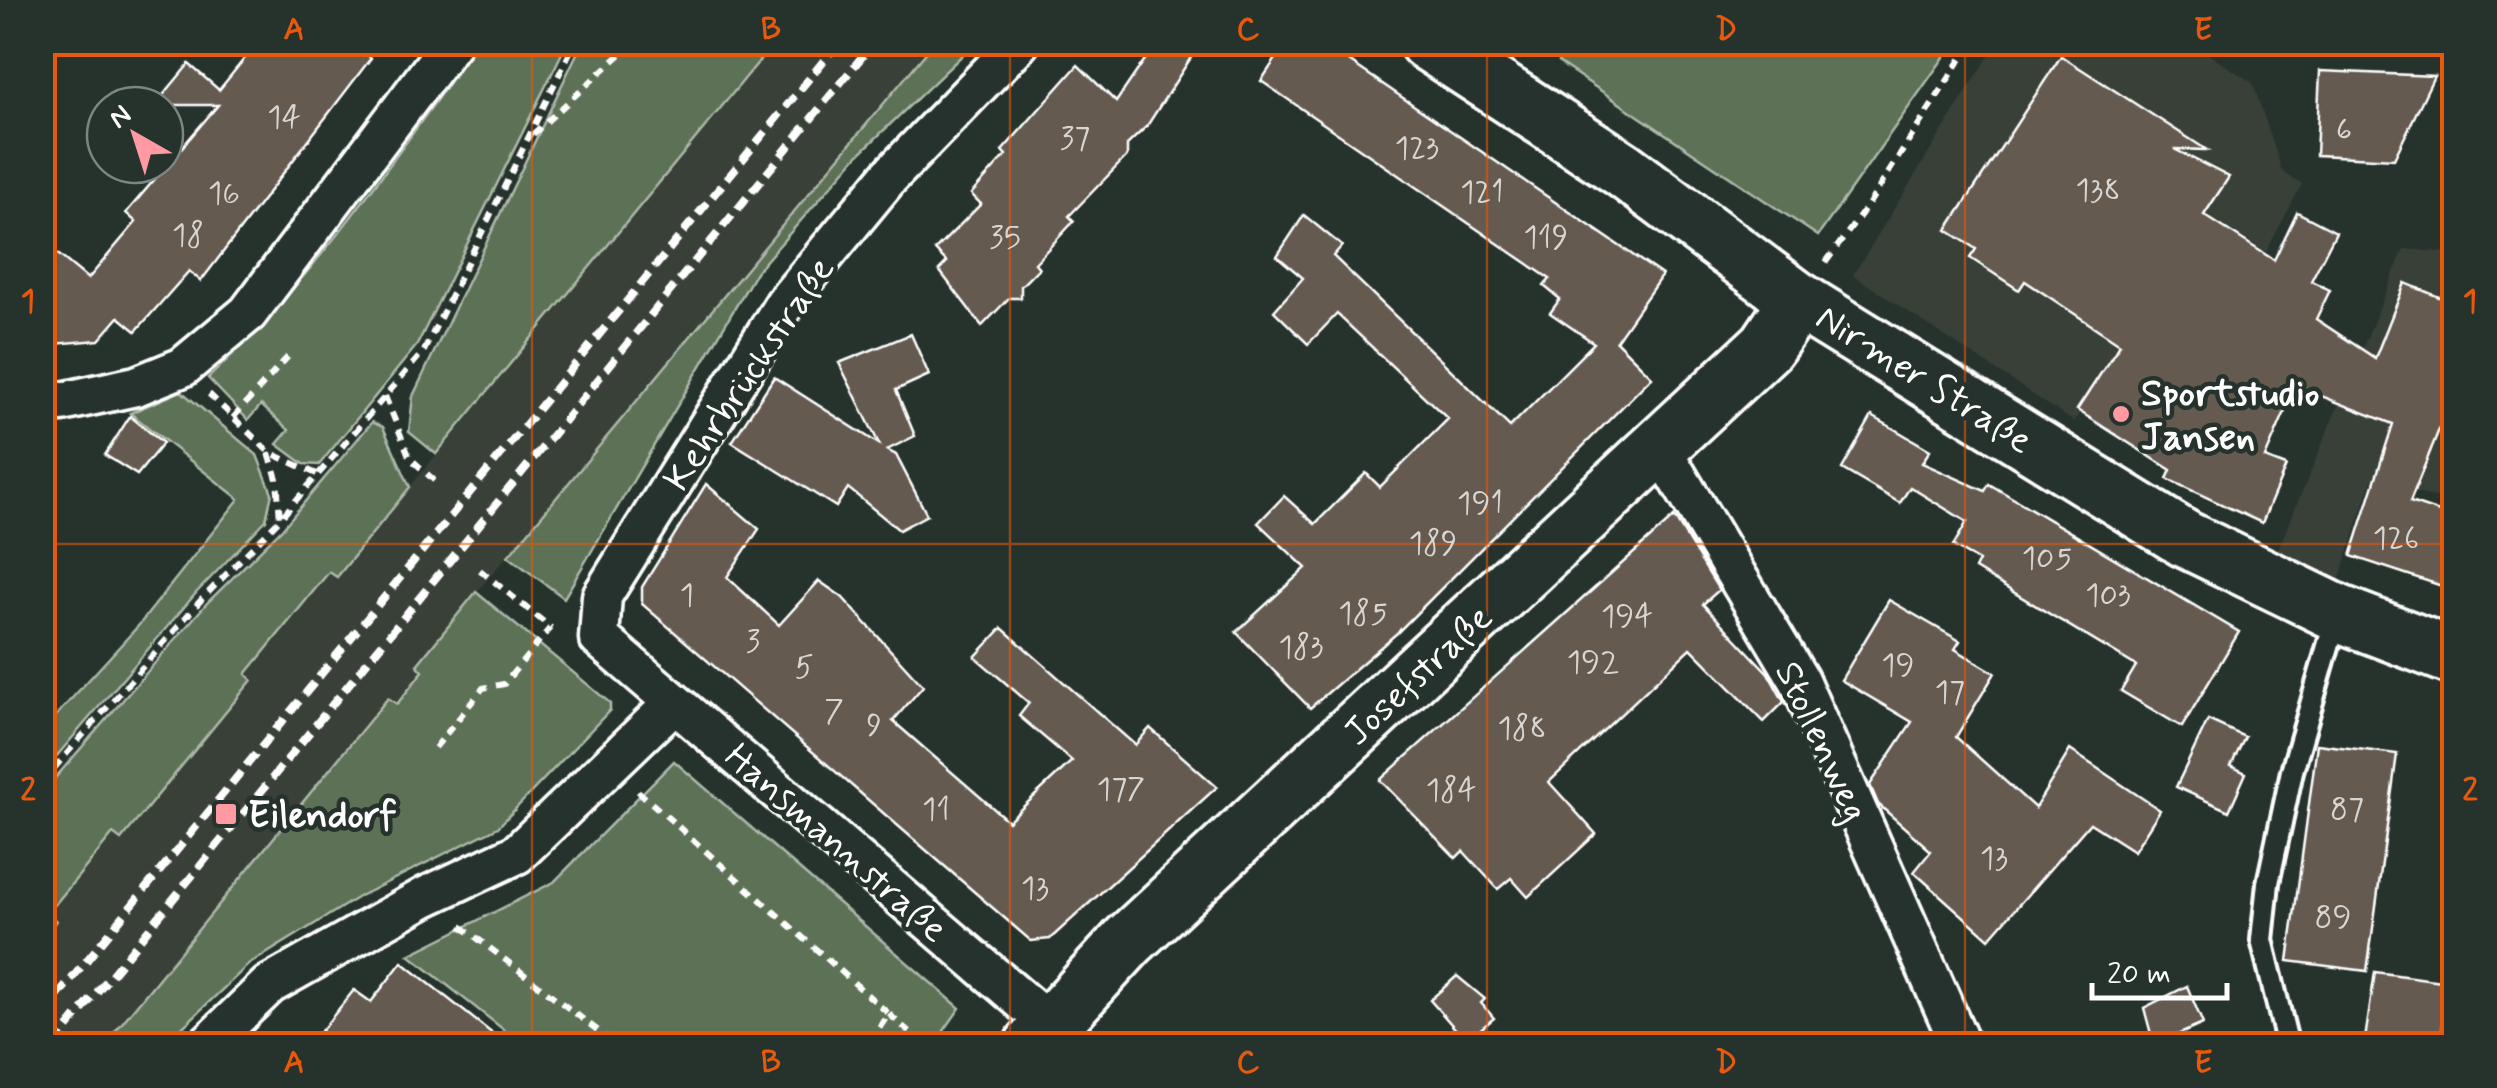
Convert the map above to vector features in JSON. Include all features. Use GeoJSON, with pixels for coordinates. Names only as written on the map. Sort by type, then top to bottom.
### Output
{"type":"FeatureCollection","features":[{"type":"Feature","properties":{"kind":"street"},"geometry":{"type":"LineString","coordinates":[[42,400],[62,402],[136,386],[183,367],[248,313],[452,42]]}},
{"type":"Feature","properties":{"kind":"street","name":"Kehrbrückstraße"},"geometry":{"type":"LineString","coordinates":[[599,638],[602,596],[785,303],[890,177],[1020,42]]}},
{"type":"Feature","properties":{"kind":"street","name":"Nirmer Straße"},"geometry":{"type":"LineString","coordinates":[[1427,42],[1622,169],[1798,300],[2185,539],[2338,613],[2454,657]]}},
{"type":"Feature","properties":{"kind":"street","name":"Josefstraße"},"geometry":{"type":"LineString","coordinates":[[1053,1038],[1129,940],[1661,449],[1767,346],[1798,300]]}},
{"type":"Feature","properties":{"kind":"street","name":"Stollenweg"},"geometry":{"type":"LineString","coordinates":[[1661,449],[1800,680],[1961,1046]]}},
{"type":"Feature","properties":{"kind":"street","name":"Hansmannstraße"},"geometry":{"type":"LineString","coordinates":[[599,638],[1053,1038]]}},
{"type":"Feature","properties":{"kind":"street"},"geometry":{"type":"LineString","coordinates":[[206,1046],[269,984],[425,897],[517,854],[674,703]]}},
{"type":"Feature","properties":{"kind":"lane"},"geometry":{"type":"LineString","coordinates":[[2288,1046],[2262,940],[2268,883],[2292,770],[2338,613]]}},
{"type":"Feature","properties":{"kind":"path"},"geometry":{"type":"LineString","coordinates":[[42,782],[202,598],[319,475],[424,351],[575,42]]}},
{"type":"Feature","properties":{"kind":"path"},"geometry":{"type":"LineString","coordinates":[[528,138],[634,42]]}},
{"type":"Feature","properties":{"kind":"path"},"geometry":{"type":"LineString","coordinates":[[1798,300],[1868,205],[1972,42]]}},
{"type":"Feature","properties":{"kind":"path"},"geometry":{"type":"LineString","coordinates":[[233,418],[293,351]]}},
{"type":"Feature","properties":{"kind":"path"},"geometry":{"type":"LineString","coordinates":[[183,367],[268,452],[319,475]]}},
{"type":"Feature","properties":{"kind":"path"},"geometry":{"type":"LineString","coordinates":[[385,396],[410,458],[438,483]]}},
{"type":"Feature","properties":{"kind":"path"},"geometry":{"type":"LineString","coordinates":[[268,452],[278,479],[280,519]]}},
{"type":"Feature","properties":{"kind":"path"},"geometry":{"type":"LineString","coordinates":[[480,570],[574,647],[599,638]]}},
{"type":"Feature","properties":{"kind":"path"},"geometry":{"type":"LineString","coordinates":[[435,748],[483,688],[504,684],[550,628]]}},
{"type":"Feature","properties":{"kind":"path"},"geometry":{"type":"LineString","coordinates":[[610,766],[925,1046]]}},
{"type":"Feature","properties":{"kind":"path"},"geometry":{"type":"LineString","coordinates":[[425,897],[618,1046]]}},
{"type":"Feature","properties":{"kind":"path"},"geometry":{"type":"LineString","coordinates":[[867,1046],[889,1014]]}},
{"type":"Feature","properties":{"kind":"shaded area"},"geometry":{"type":"Polygon","coordinates":[[[774,43],[934,43],[417,664],[424,670],[396,704],[387,698],[104,1045],[43,1046],[43,937],[55,921],[47,914],[113,834],[122,839],[251,681],[245,674],[330,571],[337,576],[774,43]]]}},
{"type":"Feature","properties":{"kind":"shaded area"},"geometry":{"type":"Polygon","coordinates":[[[1997,43],[2191,43],[2253,83],[2282,171],[2302,184],[2266,252],[2207,215],[2074,422],[1853,275],[1997,43]]]}},
{"type":"Feature","properties":{"kind":"shaded area"},"geometry":{"type":"Polygon","coordinates":[[[2404,249],[2454,253],[2454,462],[2442,500],[2372,480],[2338,584],[2276,554],[2404,249]]]}},
{"type":"Feature","properties":{"kind":"green space"},"geometry":{"type":"Polygon","coordinates":[[[1568,42],[1954,43],[1818,236],[1558,62],[1568,42]]]}},
{"type":"Feature","properties":{"kind":"green space"},"geometry":{"type":"Polygon","coordinates":[[[477,43],[567,43],[417,345],[319,465],[304,464],[277,444],[289,430],[261,405],[248,420],[208,378],[317,260],[477,43]]]}},
{"type":"Feature","properties":{"kind":"green space"},"geometry":{"type":"Polygon","coordinates":[[[582,43],[774,43],[436,454],[409,432],[413,396],[582,43]]]}},
{"type":"Feature","properties":{"kind":"green space"},"geometry":{"type":"Polygon","coordinates":[[[934,43],[975,43],[858,155],[756,272],[564,598],[508,556],[934,43]]]}},
{"type":"Feature","properties":{"kind":"green space"},"geometry":{"type":"Polygon","coordinates":[[[181,391],[257,455],[272,493],[266,520],[197,592],[43,772],[43,730],[139,625],[239,499],[130,413],[181,391]]]}},
{"type":"Feature","properties":{"kind":"green space"},"geometry":{"type":"Polygon","coordinates":[[[372,422],[383,427],[410,487],[337,577],[329,572],[246,674],[252,680],[121,840],[113,834],[48,913],[56,921],[43,937],[43,792],[207,603],[281,530],[372,422]]]}},
{"type":"Feature","properties":{"kind":"green space"},"geometry":{"type":"Polygon","coordinates":[[[476,592],[610,703],[610,710],[498,827],[360,896],[248,965],[164,1045],[104,1045],[388,698],[397,704],[423,671],[417,665],[476,592]]]}},
{"type":"Feature","properties":{"kind":"green space"},"geometry":{"type":"Polygon","coordinates":[[[674,761],[960,1008],[934,1045],[523,1045],[409,955],[554,882],[674,761]]]}},
{"type":"Feature","properties":{"kind":"building"},"geometry":{"type":"Polygon","coordinates":[[[258,42],[352,42],[371,58],[201,281],[189,271],[136,331],[119,317],[99,340],[42,345],[42,241],[88,279],[136,222],[126,213],[150,185],[185,185],[185,144],[218,105],[185,105],[185,85],[172,85],[189,64],[219,90],[258,42]]]}},
{"type":"Feature","properties":{"kind":"building"},"geometry":{"type":"Polygon","coordinates":[[[1157,42],[1201,42],[1147,126],[1127,145],[1127,156],[1069,216],[1074,221],[1035,263],[1039,268],[1021,286],[1021,298],[1009,298],[982,326],[939,270],[947,262],[935,250],[981,204],[971,194],[1006,155],[1002,151],[1078,65],[1116,102],[1157,42]]]}},
{"type":"Feature","properties":{"kind":"building"},"geometry":{"type":"Polygon","coordinates":[[[1287,42],[1321,42],[1662,275],[1616,341],[1652,377],[1397,633],[1310,708],[1236,632],[1306,568],[1258,523],[1284,496],[1315,524],[1366,473],[1380,487],[1448,419],[1337,314],[1308,344],[1274,311],[1303,278],[1277,256],[1304,215],[1342,246],[1333,256],[1510,427],[1594,343],[1550,313],[1560,299],[1544,286],[1550,279],[1261,81],[1287,42]]]}},
{"type":"Feature","properties":{"kind":"building"},"geometry":{"type":"Polygon","coordinates":[[[2061,56],[2207,150],[2174,149],[2229,177],[2204,215],[2274,260],[2297,212],[2336,232],[2311,281],[2330,290],[2316,319],[2375,358],[2405,283],[2454,303],[2454,392],[2410,502],[2454,517],[2454,590],[2351,556],[2393,424],[2296,386],[2265,458],[2286,466],[2262,523],[2167,479],[2171,470],[2077,410],[2120,344],[2025,281],[2019,290],[1970,258],[1976,249],[1947,230],[2061,56]]]}},
{"type":"Feature","properties":{"kind":"building"},"geometry":{"type":"Polygon","coordinates":[[[2320,71],[2434,76],[2394,159],[2316,155],[2320,71]]]}},
{"type":"Feature","properties":{"kind":"building"},"geometry":{"type":"Polygon","coordinates":[[[911,334],[929,375],[896,390],[915,436],[887,450],[896,455],[927,515],[899,530],[848,488],[836,507],[732,442],[774,377],[879,444],[839,363],[911,334]]]}},
{"type":"Feature","properties":{"kind":"building"},"geometry":{"type":"Polygon","coordinates":[[[130,416],[163,443],[137,475],[105,455],[130,416]]]}},
{"type":"Feature","properties":{"kind":"building"},"geometry":{"type":"Polygon","coordinates":[[[1872,416],[1930,450],[1922,463],[1985,491],[1989,484],[2239,632],[2182,727],[2121,691],[2136,666],[1975,569],[1979,561],[1953,546],[1967,522],[1910,487],[1900,503],[1842,469],[1872,416]]]}},
{"type":"Feature","properties":{"kind":"building"},"geometry":{"type":"Polygon","coordinates":[[[706,484],[759,529],[727,577],[779,625],[819,581],[842,597],[923,686],[893,721],[1008,821],[1072,761],[1019,716],[1029,703],[975,657],[1002,628],[1135,745],[1150,728],[1217,787],[1050,939],[1031,941],[642,604],[642,587],[706,484]]]}},
{"type":"Feature","properties":{"kind":"building"},"geometry":{"type":"Polygon","coordinates":[[[1674,517],[1719,590],[1703,604],[1768,673],[1784,702],[1764,722],[1691,648],[1549,782],[1596,834],[1528,897],[1511,878],[1498,889],[1463,851],[1456,858],[1380,780],[1674,517]]]}},
{"type":"Feature","properties":{"kind":"building"},"geometry":{"type":"Polygon","coordinates":[[[1889,600],[1960,641],[1955,649],[1995,673],[1956,737],[2035,808],[2070,750],[2160,810],[2134,851],[2090,823],[1989,939],[1914,872],[1931,851],[1878,804],[1870,785],[1912,722],[1841,680],[1889,600]]]}},
{"type":"Feature","properties":{"kind":"building"},"geometry":{"type":"Polygon","coordinates":[[[2208,720],[2245,737],[2231,766],[2246,773],[2229,811],[2176,787],[2208,720]]]}},
{"type":"Feature","properties":{"kind":"building"},"geometry":{"type":"Polygon","coordinates":[[[2317,744],[2397,754],[2367,971],[2288,961],[2317,744]]]}},
{"type":"Feature","properties":{"kind":"building"},"geometry":{"type":"Polygon","coordinates":[[[402,962],[508,1046],[309,1046],[354,990],[371,1002],[402,962]]]}},
{"type":"Feature","properties":{"kind":"building"},"geometry":{"type":"Polygon","coordinates":[[[2375,972],[2449,982],[2440,1046],[2364,1046],[2375,972]]]}},
{"type":"Feature","properties":{"kind":"building"},"geometry":{"type":"Polygon","coordinates":[[[1457,976],[1485,999],[1481,1003],[1494,1018],[1466,1041],[1430,1000],[1457,976]]]}},
{"type":"Feature","properties":{"kind":"building"},"geometry":{"type":"Polygon","coordinates":[[[2187,986],[2203,1024],[2154,1045],[2144,1008],[2187,986]]]}},
{"type":"Feature","properties":{"kind":"railway"},"geometry":{"type":"LineString","coordinates":[[42,1015],[839,42]]}},
{"type":"Feature","properties":{"kind":"railway"},"geometry":{"type":"LineString","coordinates":[[53,1046],[874,42]]}},
{"type":"Feature","properties":{"kind":"place","name":"Sportstudio Jansen"},"geometry":{"type":"Point","coordinates":[2121,414]}},
{"type":"Feature","properties":{"kind":"place","name":"Eilendorf"},"geometry":{"type":"Point","coordinates":[226,814]}}]}
